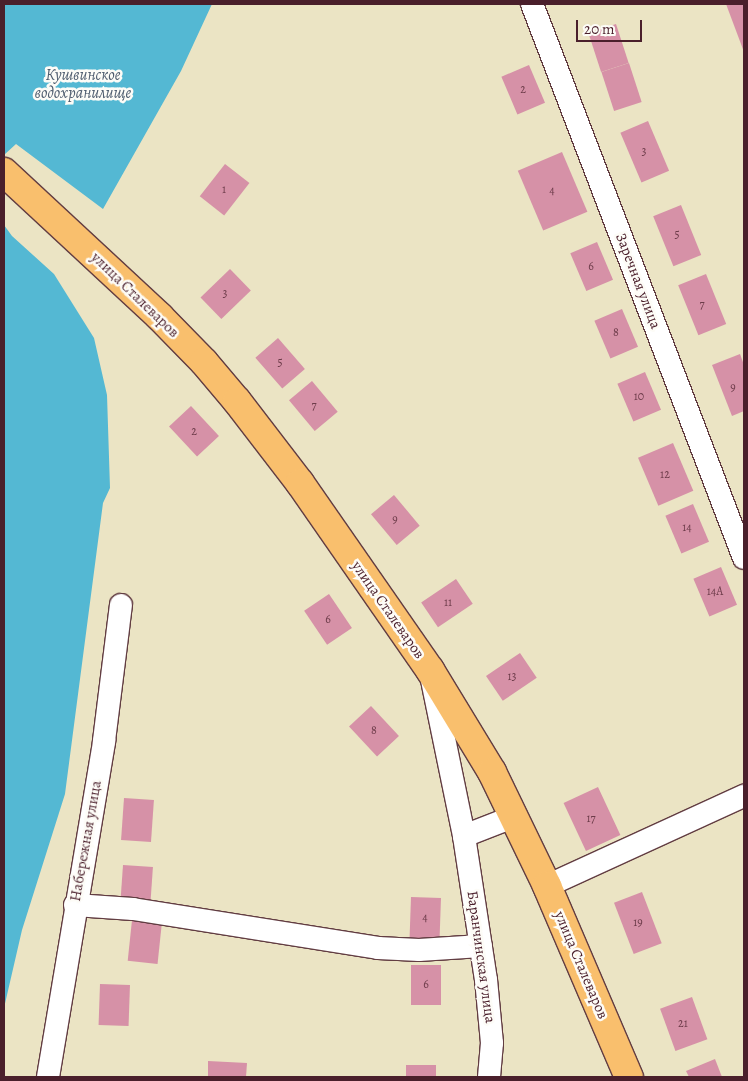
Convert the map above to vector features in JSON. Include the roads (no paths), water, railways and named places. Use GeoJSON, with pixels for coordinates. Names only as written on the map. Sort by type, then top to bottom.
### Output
{"type":"FeatureCollection","features":[{"type":"Feature","properties":{"kind":"main road","name":"улица Сталеваров"},"geometry":{"type":"LineString","coordinates":[[4,172],[159,316],[204,362],[237,401],[300,483],[430,670],[492,772],[547,886],[629,1077]]}},
{"type":"Feature","properties":{"kind":"street","name":"Заречная улица"},"geometry":{"type":"LineString","coordinates":[[532,4],[744,558]]}},
{"type":"Feature","properties":{"kind":"street","name":"Набережная улица"},"geometry":{"type":"LineString","coordinates":[[48,1077],[75,905],[104,741],[121,605]]}},
{"type":"Feature","properties":{"kind":"street","name":"Баранчинская улица"},"geometry":{"type":"LineString","coordinates":[[430,670],[464,836],[481,946],[492,1043],[489,1077]]}},
{"type":"Feature","properties":{"kind":"street"},"geometry":{"type":"LineString","coordinates":[[547,886],[744,796]]}},
{"type":"Feature","properties":{"kind":"street"},"geometry":{"type":"LineString","coordinates":[[464,836],[513,817]]}},
{"type":"Feature","properties":{"kind":"street"},"geometry":{"type":"LineString","coordinates":[[75,905],[133,909],[378,948],[419,950],[481,946]]}},
{"type":"Feature","properties":{"kind":"water","name":"Кушвинское водохранилище"},"geometry":{"type":"Polygon","coordinates":[[[4,4],[212,4],[181,71],[103,209],[16,144],[4,155],[4,4]]]}},
{"type":"Feature","properties":{"kind":"water"},"geometry":{"type":"Polygon","coordinates":[[[4,225],[12,236],[54,274],[94,338],[107,395],[110,488],[103,503],[65,794],[22,930],[4,1008],[4,225]]]}}]}
